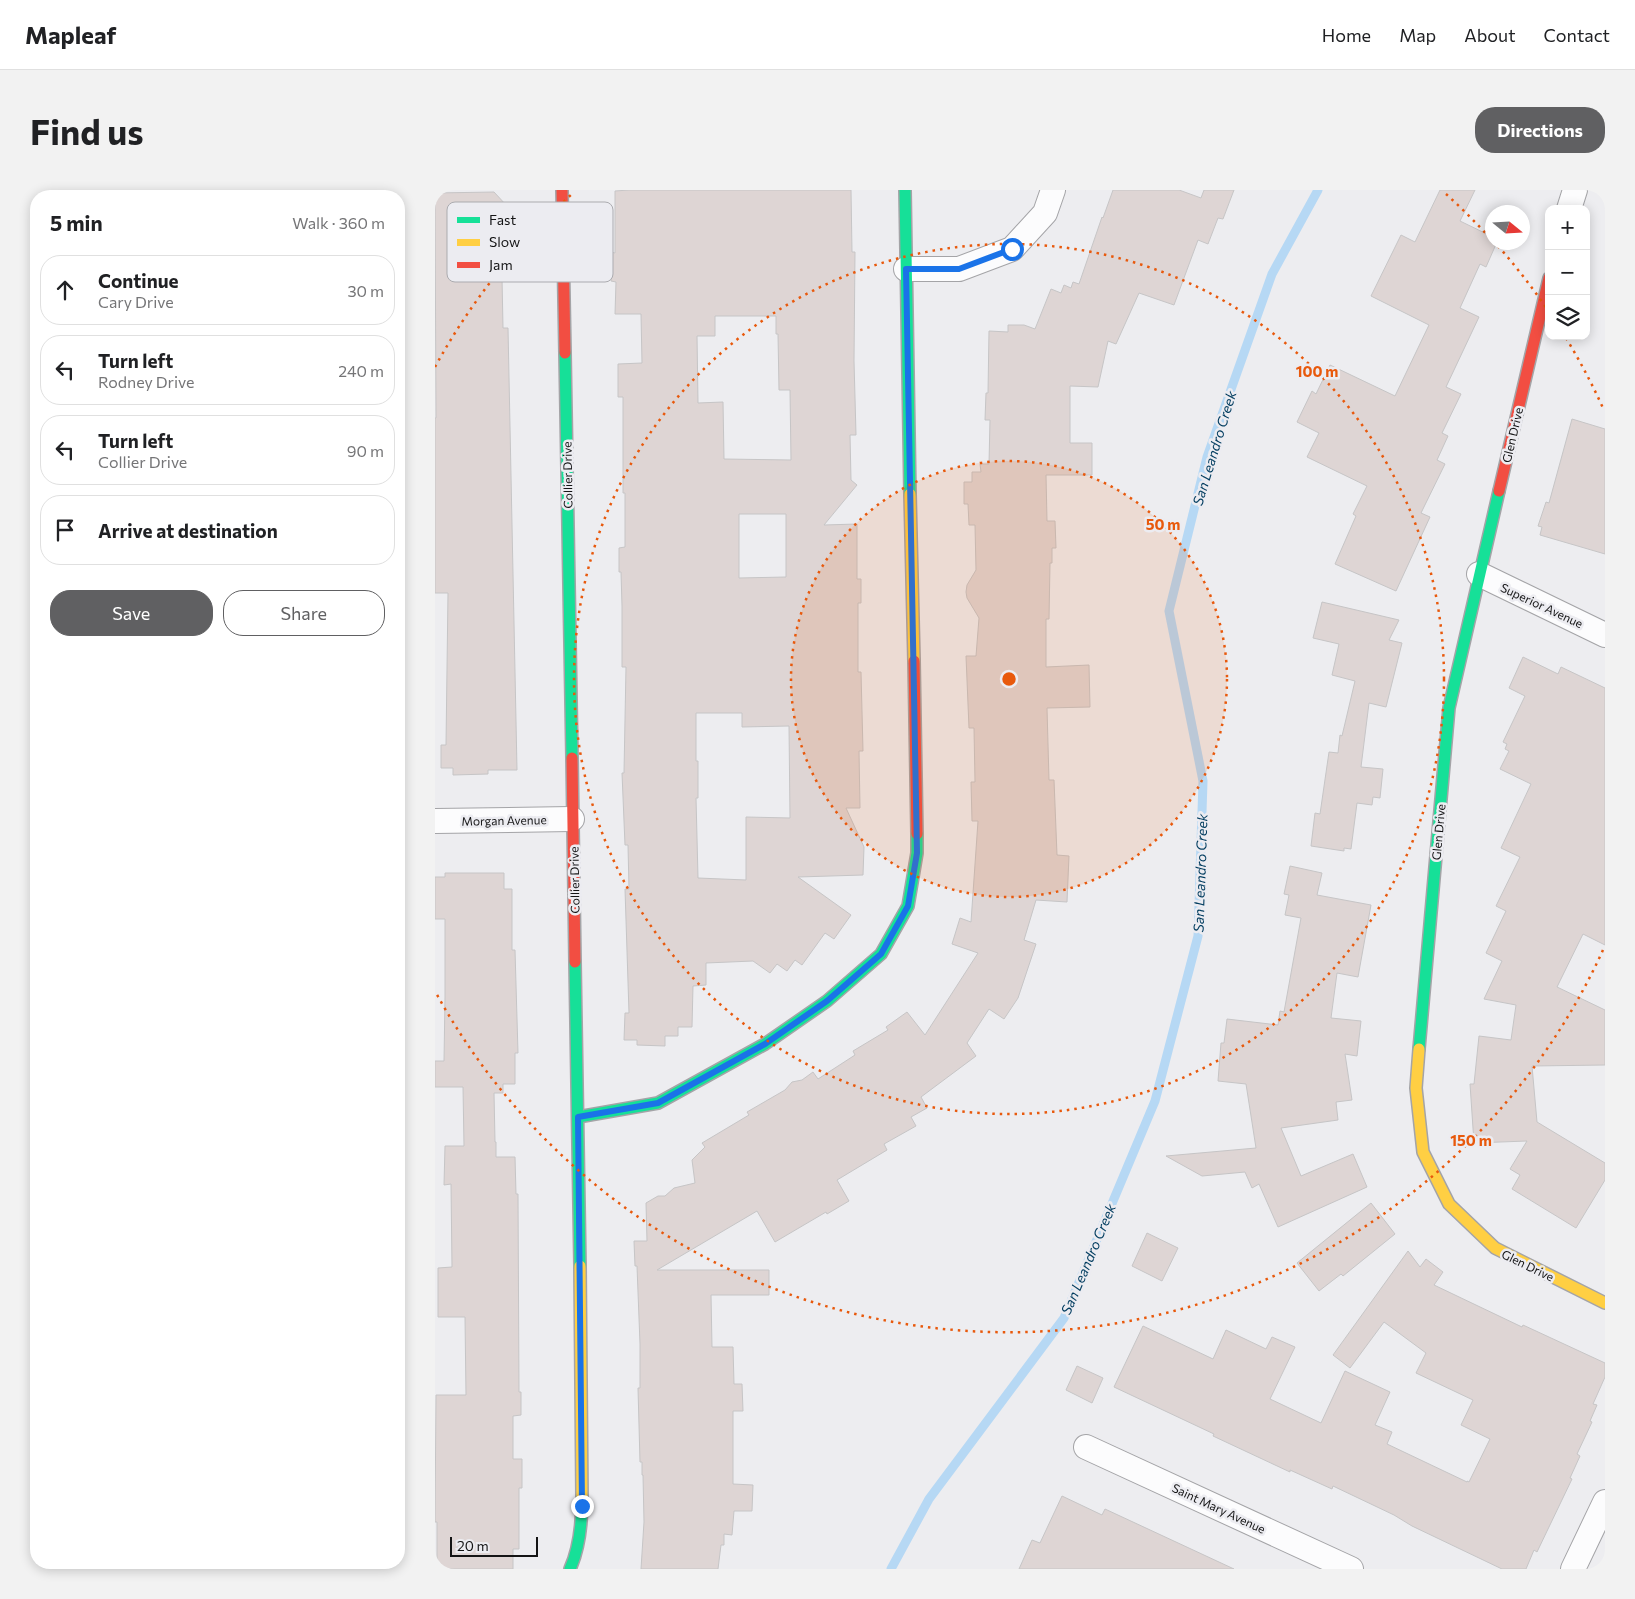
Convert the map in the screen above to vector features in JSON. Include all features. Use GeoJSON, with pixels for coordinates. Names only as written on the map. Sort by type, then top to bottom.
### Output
{"type":"FeatureCollection","features":[{"type":"Feature","properties":{"kind":"street"},"geometry":{"type":"LineString","coordinates":[[578,1117],[658,1103],[765,1044],[827,1001],[881,954],[908,906],[917,853],[905,190]]}},
{"type":"Feature","properties":{"kind":"street"},"geometry":{"type":"LineString","coordinates":[[906,269],[959,269],[1012,249],[1045,213],[1053,190]]}},
{"type":"Feature","properties":{"kind":"street"},"geometry":{"type":"LineString","coordinates":[[1570,205],[1575,190]]}},
{"type":"Feature","properties":{"kind":"street","name":"Collier Drive"},"geometry":{"type":"LineString","coordinates":[[564,282],[578,1117],[582,1506],[581,1533],[575,1560],[570,1569]]}},
{"type":"Feature","properties":{"kind":"street","name":"Glen Drive"},"geometry":{"type":"LineString","coordinates":[[1545,295],[1449,708],[1416,1088],[1423,1152],[1449,1204],[1495,1248],[1605,1303]]}},
{"type":"Feature","properties":{"kind":"street","name":"Superior Avenue"},"geometry":{"type":"LineString","coordinates":[[1479,574],[1605,635]]}},
{"type":"Feature","properties":{"kind":"street","name":"Morgan Avenue"},"geometry":{"type":"LineString","coordinates":[[435,821],[573,819]]}},
{"type":"Feature","properties":{"kind":"street","name":"Saint Mary Avenue"},"geometry":{"type":"LineString","coordinates":[[1086,1447],[1351,1569]]}},
{"type":"Feature","properties":{"kind":"street"},"geometry":{"type":"LineString","coordinates":[[1573,1569],[1605,1502]]}},
{"type":"Feature","properties":{"kind":"building"},"geometry":{"type":"Polygon","coordinates":[[[851,190],[852,252],[855,252],[854,361],[856,435],[850,435],[851,480],[857,485],[824,525],[857,524],[857,579],[861,579],[861,603],[858,603],[858,672],[861,672],[863,751],[859,751],[860,808],[846,808],[864,847],[863,875],[798,877],[851,915],[834,939],[825,933],[802,965],[795,960],[787,971],[777,964],[770,973],[753,961],[706,963],[706,985],[693,986],[692,1027],[678,1027],[678,1036],[665,1036],[665,1046],[637,1045],[637,1040],[624,1040],[625,1013],[629,1013],[625,889],[629,889],[628,845],[625,845],[622,773],[624,773],[626,667],[622,667],[622,606],[619,548],[625,547],[625,493],[623,493],[623,397],[618,397],[618,364],[642,363],[641,314],[615,314],[616,282],[613,281],[613,252],[615,253],[615,191],[851,190]],[[715,316],[715,336],[697,336],[698,403],[723,402],[724,459],[791,460],[790,390],[779,390],[776,316],[715,316]],[[739,514],[739,578],[786,577],[786,514],[739,514]],[[696,713],[698,878],[746,880],[746,817],[790,818],[789,726],[742,727],[742,713],[696,713]]]}},
{"type":"Feature","properties":{"kind":"building"},"geometry":{"type":"Polygon","coordinates":[[[1113,190],[1179,190],[1201,198],[1204,190],[1234,190],[1223,219],[1218,218],[1208,244],[1198,240],[1174,305],[1139,293],[1116,344],[1108,341],[1098,387],[1070,386],[1070,443],[1092,443],[1092,475],[1046,475],[1047,521],[1055,521],[1056,548],[1052,548],[1052,563],[1050,563],[1049,619],[1046,619],[1046,667],[1089,665],[1090,707],[1047,708],[1049,780],[1054,780],[1057,855],[1069,856],[1067,902],[1036,900],[1024,940],[1036,944],[1018,998],[1004,1019],[989,1009],[967,1043],[976,1056],[921,1097],[927,1108],[911,1117],[916,1126],[884,1144],[887,1150],[837,1180],[849,1201],[827,1214],[826,1212],[775,1242],[757,1211],[657,1270],[769,1270],[769,1295],[711,1295],[712,1347],[733,1347],[734,1384],[742,1384],[743,1411],[733,1411],[733,1484],[753,1485],[752,1511],[734,1511],[732,1535],[724,1534],[724,1545],[721,1545],[718,1569],[641,1569],[644,1522],[643,1475],[642,1462],[640,1462],[638,1388],[640,1388],[640,1344],[637,1266],[635,1266],[634,1241],[647,1241],[646,1203],[658,1196],[665,1196],[674,1188],[695,1183],[692,1160],[705,1147],[702,1143],[749,1115],[747,1112],[785,1090],[792,1082],[802,1080],[813,1072],[818,1079],[855,1055],[853,1051],[888,1030],[886,1027],[907,1012],[925,1035],[978,953],[952,944],[960,918],[971,922],[978,821],[972,821],[971,782],[975,782],[974,728],[969,728],[966,656],[976,656],[979,618],[967,598],[966,592],[967,585],[976,570],[975,525],[969,525],[968,504],[964,504],[964,482],[972,482],[972,472],[981,472],[980,464],[989,464],[990,420],[985,420],[986,393],[988,393],[989,331],[1008,332],[1008,325],[1024,325],[1035,329],[1051,289],[1061,293],[1064,285],[1071,288],[1073,282],[1079,284],[1113,190]]]}},
{"type":"Feature","properties":{"kind":"building"},"geometry":{"type":"Polygon","coordinates":[[[1440,190],[1475,190],[1460,221],[1485,233],[1485,250],[1493,250],[1486,267],[1480,264],[1460,308],[1479,317],[1446,387],[1461,394],[1442,433],[1448,436],[1437,460],[1445,464],[1421,513],[1430,517],[1396,591],[1335,564],[1356,516],[1353,514],[1367,486],[1307,457],[1319,433],[1297,422],[1312,391],[1316,394],[1330,365],[1395,396],[1429,325],[1371,296],[1401,235],[1415,242],[1440,190]]]}},
{"type":"Feature","properties":{"kind":"building"},"geometry":{"type":"Polygon","coordinates":[[[494,192],[503,202],[447,202],[447,282],[502,282],[503,328],[508,328],[517,770],[488,770],[488,774],[453,775],[453,768],[441,768],[441,745],[446,745],[448,593],[435,593],[435,193],[494,192]]]}},
{"type":"Feature","properties":{"kind":"building"},"geometry":{"type":"Polygon","coordinates":[[[1572,419],[1605,429],[1605,554],[1540,535],[1542,527],[1538,526],[1546,502],[1549,503],[1572,419]]]}},
{"type":"Feature","properties":{"kind":"building"},"geometry":{"type":"Polygon","coordinates":[[[1322,602],[1399,620],[1389,640],[1402,643],[1386,707],[1369,703],[1361,767],[1383,769],[1380,798],[1373,797],[1372,805],[1357,803],[1351,849],[1344,848],[1344,851],[1311,846],[1315,813],[1320,814],[1329,752],[1338,753],[1340,735],[1342,736],[1355,681],[1332,675],[1339,644],[1313,638],[1322,602]]]}},
{"type":"Feature","properties":{"kind":"building"},"geometry":{"type":"Polygon","coordinates":[[[1523,657],[1558,674],[1561,667],[1605,688],[1605,945],[1583,934],[1557,987],[1605,1010],[1605,1065],[1532,1066],[1537,1122],[1605,1163],[1605,1180],[1576,1228],[1512,1189],[1520,1175],[1510,1169],[1527,1141],[1474,1143],[1470,1084],[1474,1084],[1479,1036],[1511,1040],[1516,1005],[1484,999],[1502,961],[1486,953],[1506,911],[1496,906],[1520,857],[1501,848],[1531,784],[1500,769],[1509,751],[1505,749],[1507,744],[1503,742],[1525,696],[1509,688],[1523,657]]]}},
{"type":"Feature","properties":{"kind":"building"},"geometry":{"type":"Polygon","coordinates":[[[1290,866],[1322,873],[1317,895],[1371,905],[1358,977],[1337,973],[1331,1018],[1361,1021],[1357,1056],[1345,1054],[1352,1100],[1336,1102],[1338,1120],[1281,1128],[1301,1176],[1353,1154],[1367,1187],[1278,1227],[1259,1184],[1252,1188],[1245,1172],[1202,1176],[1166,1156],[1256,1148],[1246,1084],[1218,1081],[1221,1043],[1224,1043],[1227,1019],[1278,1025],[1280,1011],[1284,1012],[1301,918],[1285,915],[1289,895],[1284,894],[1290,866]]]}},
{"type":"Feature","properties":{"kind":"building"},"geometry":{"type":"Polygon","coordinates":[[[445,873],[504,873],[504,889],[512,889],[512,950],[515,950],[518,1053],[515,1053],[515,1084],[503,1084],[503,1093],[494,1093],[496,1157],[515,1157],[516,1194],[518,1194],[519,1392],[521,1392],[521,1415],[513,1416],[513,1459],[522,1459],[522,1488],[519,1488],[519,1549],[513,1549],[513,1569],[437,1569],[437,1522],[435,1522],[436,1395],[466,1395],[465,1317],[438,1317],[438,1268],[452,1267],[451,1184],[444,1185],[445,1146],[464,1146],[463,1087],[435,1087],[435,1061],[444,1061],[445,919],[435,919],[435,877],[445,877],[445,873]]]}},
{"type":"Feature","properties":{"kind":"building"},"geometry":{"type":"Polygon","coordinates":[[[1371,1203],[1395,1234],[1343,1276],[1341,1274],[1319,1291],[1297,1263],[1371,1203]]]}},
{"type":"Feature","properties":{"kind":"building"},"geometry":{"type":"Polygon","coordinates":[[[1147,1233],[1178,1248],[1162,1281],[1132,1266],[1147,1233]]]}},
{"type":"Feature","properties":{"kind":"building"},"geometry":{"type":"Polygon","coordinates":[[[1408,1251],[1420,1267],[1426,1259],[1443,1272],[1434,1285],[1522,1327],[1523,1325],[1605,1363],[1605,1377],[1593,1404],[1597,1405],[1590,1421],[1592,1422],[1577,1454],[1580,1456],[1570,1478],[1572,1479],[1537,1552],[1534,1550],[1526,1569],[1502,1569],[1333,1486],[1332,1489],[1290,1470],[1290,1472],[1114,1387],[1143,1326],[1213,1359],[1226,1330],[1266,1349],[1272,1337],[1295,1347],[1270,1399],[1321,1423],[1345,1371],[1390,1392],[1375,1425],[1392,1432],[1387,1444],[1469,1482],[1490,1439],[1461,1425],[1473,1400],[1416,1373],[1426,1353],[1384,1322],[1350,1368],[1333,1355],[1408,1251]]]}},
{"type":"Feature","properties":{"kind":"building"},"geometry":{"type":"Polygon","coordinates":[[[1077,1366],[1103,1378],[1092,1403],[1066,1390],[1077,1366]]]}},
{"type":"Feature","properties":{"kind":"building"},"geometry":{"type":"Polygon","coordinates":[[[1062,1496],[1102,1515],[1105,1509],[1234,1569],[1019,1569],[1032,1540],[1040,1543],[1062,1496]]]}},
{"type":"Feature","properties":{"kind":"waterway","name":"San Leandro Creek"},"geometry":{"type":"LineString","coordinates":[[891,1569],[929,1499],[1064,1318],[1155,1101],[1198,936],[1203,781],[1169,611],[1207,457],[1272,274],[1318,190]]}},
{"type":"Feature","properties":{"kind":"traffic: fast"},"geometry":{"type":"LineString","coordinates":[[905,190],[910,494]]}},
{"type":"Feature","properties":{"kind":"traffic: fast"},"geometry":{"type":"LineString","coordinates":[[565,353],[572,758]]}},
{"type":"Feature","properties":{"kind":"traffic: fast"},"geometry":{"type":"LineString","coordinates":[[1419,1049],[1449,708],[1499,491]]}},
{"type":"Feature","properties":{"kind":"traffic: fast"},"geometry":{"type":"LineString","coordinates":[[578,1117],[658,1103],[765,1044],[827,1001],[881,954],[908,906],[917,853],[917,834]]}},
{"type":"Feature","properties":{"kind":"traffic: fast"},"geometry":{"type":"LineString","coordinates":[[575,962],[580,1266]]}},
{"type":"Feature","properties":{"kind":"traffic: fast"},"geometry":{"type":"LineString","coordinates":[[570,1569],[580,1535],[582,1498]]}},
{"type":"Feature","properties":{"kind":"traffic: slow"},"geometry":{"type":"LineString","coordinates":[[910,494],[914,661]]}},
{"type":"Feature","properties":{"kind":"traffic: slow"},"geometry":{"type":"LineString","coordinates":[[1419,1049],[1416,1088],[1423,1152],[1449,1204],[1495,1248],[1605,1303]]}},
{"type":"Feature","properties":{"kind":"traffic: slow"},"geometry":{"type":"LineString","coordinates":[[580,1266],[582,1498]]}},
{"type":"Feature","properties":{"kind":"traffic: jam"},"geometry":{"type":"LineString","coordinates":[[562,190],[562,202]]}},
{"type":"Feature","properties":{"kind":"traffic: jam"},"geometry":{"type":"LineString","coordinates":[[564,282],[565,353]]}},
{"type":"Feature","properties":{"kind":"traffic: jam"},"geometry":{"type":"LineString","coordinates":[[1499,491],[1545,295]]}},
{"type":"Feature","properties":{"kind":"traffic: jam"},"geometry":{"type":"LineString","coordinates":[[914,661],[917,834]]}},
{"type":"Feature","properties":{"kind":"traffic: jam"},"geometry":{"type":"LineString","coordinates":[[572,758],[575,962]]}},
{"type":"Feature","properties":{"kind":"route"},"geometry":{"type":"LineString","coordinates":[[582,1506],[578,1117],[658,1103],[765,1044],[827,1001],[881,954],[908,906],[917,853],[906,269],[959,269],[1012,249]]}}]}
